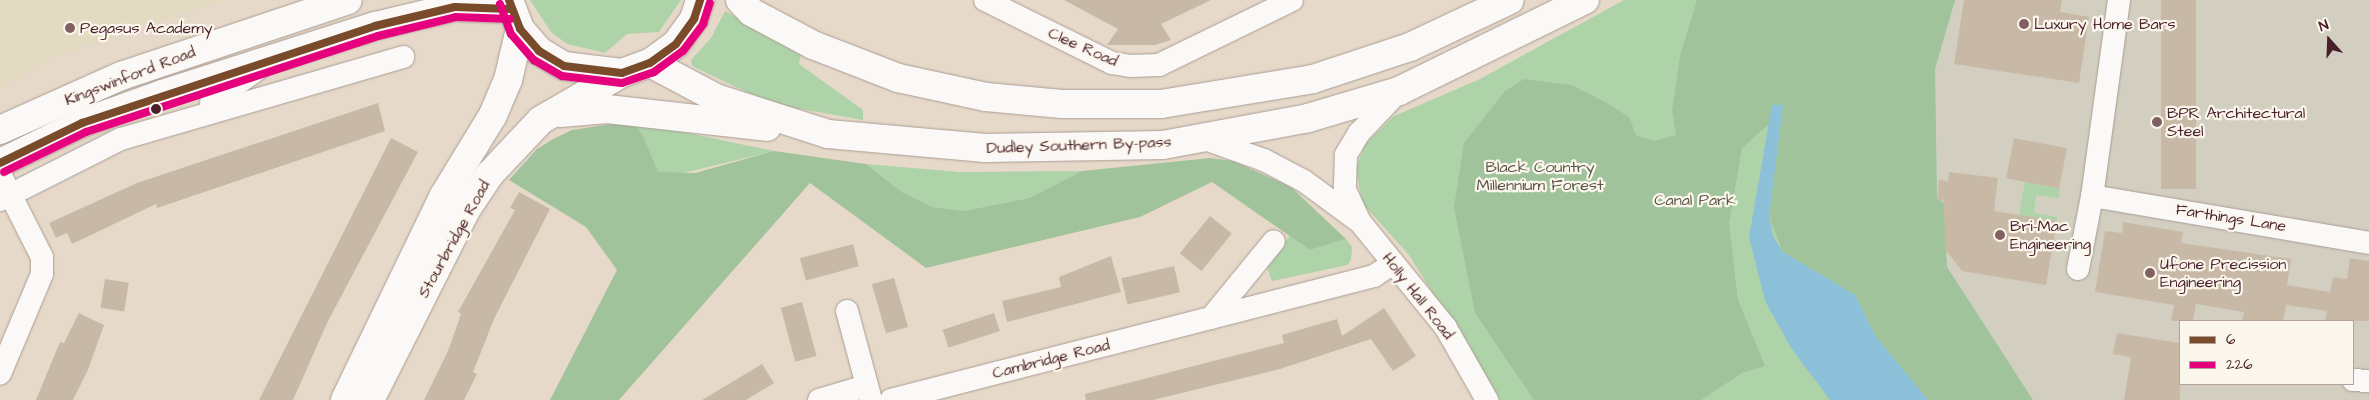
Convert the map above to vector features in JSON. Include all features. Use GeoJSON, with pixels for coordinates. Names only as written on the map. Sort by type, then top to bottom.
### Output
{"type":"FeatureCollection","features":[{"type":"Feature","properties":{"kind":"main road","name":"Kingswinford Road"},"geometry":{"type":"LineString","coordinates":[[0,130],[120,76],[348,0]]}},
{"type":"Feature","properties":{"kind":"main road","name":"Stourbridge Road"},"geometry":{"type":"LineString","coordinates":[[370,400],[466,210],[508,151],[541,120],[622,73],[650,63],[676,44],[694,19],[700,0]]}},
{"type":"Feature","properties":{"kind":"main road"},"geometry":{"type":"LineString","coordinates":[[740,0],[751,12],[813,44],[898,78],[986,98],[1062,104],[1161,104],[1313,79],[1410,46],[1510,0]]}},
{"type":"Feature","properties":{"kind":"main road","name":"Dudley Southern By-pass"},"geometry":{"type":"LineString","coordinates":[[650,63],[716,98],[828,134],[984,148],[1163,145],[1308,118],[1399,91],[1585,0]]}},
{"type":"Feature","properties":{"kind":"main road","name":"Kingswinford Road"},"geometry":{"type":"LineString","coordinates":[[0,162],[82,123],[270,59],[428,11],[479,5],[513,13]]}},
{"type":"Feature","properties":{"kind":"main road","name":"Stourbridge Road"},"geometry":{"type":"LineString","coordinates":[[345,400],[443,197],[493,115],[508,80],[513,13]]}},
{"type":"Feature","properties":{"kind":"main road"},"geometry":{"type":"LineString","coordinates":[[513,13],[539,51],[564,66],[622,73]]}},
{"type":"Feature","properties":{"kind":"main road"},"geometry":{"type":"LineString","coordinates":[[541,120],[575,110],[607,109],[828,134]]}},
{"type":"Feature","properties":{"kind":"street","name":"Clee Road"},"geometry":{"type":"LineString","coordinates":[[985,0],[1112,63],[1130,66],[1159,65],[1292,0]]}},
{"type":"Feature","properties":{"kind":"street"},"geometry":{"type":"LineString","coordinates":[[2078,269],[2092,196],[2119,0]]}},
{"type":"Feature","properties":{"kind":"street","name":"Kingswinford Road"},"geometry":{"type":"LineString","coordinates":[[6,197],[121,139],[193,115],[403,57]]}},
{"type":"Feature","properties":{"kind":"street","name":"Kingswinford Road"},"geometry":{"type":"LineString","coordinates":[[193,115],[270,59]]}},
{"type":"Feature","properties":{"kind":"street","name":"Holly Hall Road"},"geometry":{"type":"LineString","coordinates":[[1399,91],[1359,133],[1346,155],[1345,190],[1360,222],[1446,328],[1487,400]]}},
{"type":"Feature","properties":{"kind":"street","name":"Holly Hall Road"},"geometry":{"type":"LineString","coordinates":[[1202,138],[1264,160],[1304,181],[1360,222]]}},
{"type":"Feature","properties":{"kind":"street"},"geometry":{"type":"LineString","coordinates":[[0,174],[6,197],[42,257],[42,274],[0,374]]}},
{"type":"Feature","properties":{"kind":"street","name":"Farthings Lane"},"geometry":{"type":"LineString","coordinates":[[2092,196],[2369,243]]}},
{"type":"Feature","properties":{"kind":"street"},"geometry":{"type":"LineString","coordinates":[[1211,318],[1274,240]]}},
{"type":"Feature","properties":{"kind":"street","name":"Cambridge Road"},"geometry":{"type":"LineString","coordinates":[[891,400],[1374,276],[1392,263]]}},
{"type":"Feature","properties":{"kind":"street"},"geometry":{"type":"LineString","coordinates":[[819,400],[868,393],[847,311]]}},
{"type":"Feature","properties":{"kind":"street"},"geometry":{"type":"LineString","coordinates":[[2354,380],[2369,381]]}},
{"type":"Feature","properties":{"kind":"shaded area","name":"Pegasus Academy"},"geometry":{"type":"Polygon","coordinates":[[[0,0],[221,0],[57,56],[0,87],[0,0]]]}},
{"type":"Feature","properties":{"kind":"shaded area"},"geometry":{"type":"Polygon","coordinates":[[[1955,0],[2369,0],[2369,400],[2033,400],[1947,267],[1944,203],[1937,200],[1935,68],[1955,0]]]}},
{"type":"Feature","properties":{"kind":"green space"},"geometry":{"type":"Polygon","coordinates":[[[530,0],[681,0],[659,32],[627,34],[605,53],[567,44],[551,32],[530,0]]]}},
{"type":"Feature","properties":{"kind":"green space","name":"Canal Park"},"geometry":{"type":"Polygon","coordinates":[[[1624,0],[1955,0],[1935,69],[1937,199],[1944,203],[1947,267],[2033,400],[1500,400],[1409,255],[1362,203],[1356,168],[1365,144],[1394,116],[1480,79],[1624,0]]]}},
{"type":"Feature","properties":{"kind":"green space","name":"Canal Park"},"geometry":{"type":"Polygon","coordinates":[[[1697,0],[1955,0],[1935,69],[1937,199],[1944,203],[1947,267],[2033,400],[1928,400],[1876,337],[1855,295],[1783,252],[1769,217],[1783,105],[1772,105],[1769,124],[1742,148],[1729,224],[1738,300],[1765,366],[1742,373],[1701,400],[1534,400],[1475,313],[1454,207],[1464,143],[1505,91],[1524,79],[1571,85],[1605,102],[1629,117],[1636,135],[1653,141],[1676,135],[1672,111],[1680,56],[1697,0]]]}},
{"type":"Feature","properties":{"kind":"green space"},"geometry":{"type":"Polygon","coordinates":[[[725,11],[801,55],[799,64],[863,110],[863,120],[772,104],[692,66],[691,60],[711,38],[725,11]]]}},
{"type":"Feature","properties":{"kind":"green space"},"geometry":{"type":"Polygon","coordinates":[[[612,124],[633,125],[642,134],[658,172],[695,173],[774,151],[866,164],[902,192],[933,207],[963,211],[1029,198],[1082,171],[1210,158],[1233,161],[1291,187],[1346,239],[1310,250],[1212,182],[1140,217],[926,268],[810,183],[619,400],[550,400],[617,270],[586,227],[509,180],[537,149],[553,139],[572,130],[612,124]]]}},
{"type":"Feature","properties":{"kind":"green space"},"geometry":{"type":"Polygon","coordinates":[[[633,125],[683,132],[774,151],[675,175],[658,172],[633,125]]]}},
{"type":"Feature","properties":{"kind":"green space"},"geometry":{"type":"Polygon","coordinates":[[[866,164],[960,172],[1082,171],[1029,198],[963,211],[933,207],[902,192],[866,164]]]}},
{"type":"Feature","properties":{"kind":"green space"},"geometry":{"type":"Polygon","coordinates":[[[2025,181],[2060,187],[2059,198],[2036,195],[2034,213],[2057,217],[2057,221],[2019,215],[2025,181]]]}},
{"type":"Feature","properties":{"kind":"green space"},"geometry":{"type":"Polygon","coordinates":[[[1290,235],[1310,250],[1346,239],[1352,247],[1351,260],[1348,265],[1272,281],[1267,267],[1290,235]]]}},
{"type":"Feature","properties":{"kind":"water"},"geometry":{"type":"Polygon","coordinates":[[[1772,105],[1783,105],[1769,217],[1773,236],[1783,252],[1855,295],[1876,337],[1928,400],[1830,400],[1791,348],[1765,301],[1749,237],[1772,105]]]}},
{"type":"Feature","properties":{"kind":"building"},"geometry":{"type":"Polygon","coordinates":[[[1064,0],[1211,0],[1161,24],[1171,40],[1155,45],[1107,45],[1118,29],[1064,0]]]}},
{"type":"Feature","properties":{"kind":"building"},"geometry":{"type":"Polygon","coordinates":[[[1964,0],[2062,0],[2060,12],[2089,17],[2079,83],[1954,64],[1964,0]]]}},
{"type":"Feature","properties":{"kind":"building"},"geometry":{"type":"Polygon","coordinates":[[[2161,0],[2196,0],[2196,189],[2161,189],[2161,0]]]}},
{"type":"Feature","properties":{"kind":"building"},"geometry":{"type":"Polygon","coordinates":[[[378,103],[385,131],[157,208],[156,204],[72,244],[67,233],[56,238],[49,223],[137,183],[378,103]]]}},
{"type":"Feature","properties":{"kind":"building"},"geometry":{"type":"Polygon","coordinates":[[[391,138],[418,152],[328,321],[293,400],[259,400],[391,138]]]}},
{"type":"Feature","properties":{"kind":"building"},"geometry":{"type":"Polygon","coordinates":[[[2014,138],[2067,148],[2059,189],[2006,178],[2014,138]]]}},
{"type":"Feature","properties":{"kind":"building","name":"Bri-Mac Engineering"},"geometry":{"type":"Polygon","coordinates":[[[1949,172],[1998,178],[1994,211],[2057,221],[2046,285],[1962,271],[1945,249],[1944,201],[1937,200],[1939,180],[1948,181],[1949,172]]]}},
{"type":"Feature","properties":{"kind":"building"},"geometry":{"type":"Polygon","coordinates":[[[519,192],[550,209],[494,319],[473,372],[477,374],[464,400],[424,400],[448,351],[461,314],[458,312],[515,210],[510,208],[519,192]]]}},
{"type":"Feature","properties":{"kind":"building"},"geometry":{"type":"Polygon","coordinates":[[[1210,216],[1232,234],[1202,271],[1180,253],[1210,216]]]}},
{"type":"Feature","properties":{"kind":"building"},"geometry":{"type":"Polygon","coordinates":[[[2123,222],[2183,232],[2181,243],[2291,259],[2287,285],[2330,292],[2333,277],[2347,279],[2350,258],[2369,261],[2369,321],[2325,320],[2327,311],[2286,305],[2283,320],[2242,320],[2244,312],[2196,304],[2193,320],[2171,321],[2174,305],[2095,292],[2105,231],[2122,233],[2123,222]]]}},
{"type":"Feature","properties":{"kind":"building"},"geometry":{"type":"Polygon","coordinates":[[[853,244],[859,266],[806,280],[800,258],[853,244]]]}},
{"type":"Feature","properties":{"kind":"building"},"geometry":{"type":"Polygon","coordinates":[[[1111,256],[1121,292],[1007,322],[1002,301],[1061,287],[1059,277],[1111,256]]]}},
{"type":"Feature","properties":{"kind":"building"},"geometry":{"type":"Polygon","coordinates":[[[1174,266],[1180,292],[1127,304],[1121,278],[1174,266]]]}},
{"type":"Feature","properties":{"kind":"building"},"geometry":{"type":"Polygon","coordinates":[[[894,278],[908,327],[886,333],[872,284],[894,278]]]}},
{"type":"Feature","properties":{"kind":"building"},"geometry":{"type":"Polygon","coordinates":[[[105,279],[129,283],[124,311],[100,308],[105,279]]]}},
{"type":"Feature","properties":{"kind":"building"},"geometry":{"type":"Polygon","coordinates":[[[802,302],[816,356],[795,362],[781,308],[802,302]]]}},
{"type":"Feature","properties":{"kind":"building"},"geometry":{"type":"Polygon","coordinates":[[[1384,308],[1416,356],[1393,371],[1371,339],[1280,369],[1153,400],[1086,400],[1085,394],[1284,343],[1282,335],[1337,319],[1342,336],[1384,308]]]}},
{"type":"Feature","properties":{"kind":"building"},"geometry":{"type":"Polygon","coordinates":[[[79,313],[104,325],[88,370],[73,400],[36,400],[60,342],[64,343],[79,313]]]}},
{"type":"Feature","properties":{"kind":"building"},"geometry":{"type":"Polygon","coordinates":[[[994,313],[1000,331],[949,348],[943,330],[994,313]]]}},
{"type":"Feature","properties":{"kind":"building"},"geometry":{"type":"Polygon","coordinates":[[[2117,333],[2179,343],[2180,400],[2124,400],[2131,357],[2113,354],[2117,333]]]}},
{"type":"Feature","properties":{"kind":"building"},"geometry":{"type":"Polygon","coordinates":[[[762,364],[774,383],[746,400],[702,400],[762,364]]]}},
{"type":"Feature","properties":{"kind":"transit line","name":"6"},"geometry":{"type":"LineString","coordinates":[[509,0],[520,29],[539,51],[564,66],[622,73],[650,63],[676,44],[694,19],[700,0]]}},
{"type":"Feature","properties":{"kind":"transit line","name":"226"},"geometry":{"type":"LineString","coordinates":[[500,4],[511,34],[534,60],[562,76],[622,83],[654,72],[683,51],[703,24],[710,3]]}},
{"type":"Feature","properties":{"kind":"transit line","name":"6"},"geometry":{"type":"LineString","coordinates":[[0,163],[82,123],[375,26],[455,7],[510,9]]}},
{"type":"Feature","properties":{"kind":"transit line","name":"226"},"geometry":{"type":"LineString","coordinates":[[4,172],[86,132],[378,36],[456,17],[510,19]]}},
{"type":"Feature","properties":{"kind":"place","name":"Luxury Home Bars"},"geometry":{"type":"Point","coordinates":[2024,24]}},
{"type":"Feature","properties":{"kind":"place","name":"Pegasus Academy"},"geometry":{"type":"Point","coordinates":[70,28]}},
{"type":"Feature","properties":{"kind":"place","name":"BPR Architectural Steel"},"geometry":{"type":"Point","coordinates":[2157,122]}},
{"type":"Feature","properties":{"kind":"place","name":"Bri-Mac Engineering"},"geometry":{"type":"Point","coordinates":[2000,235]}},
{"type":"Feature","properties":{"kind":"place","name":"Ufone Precission Engineering"},"geometry":{"type":"Point","coordinates":[2150,273]}},
{"type":"Feature","properties":{"kind":"park label","name":"Black Country Millennium Forest"},"geometry":{"type":"Point","coordinates":[1540,176]}}]}
